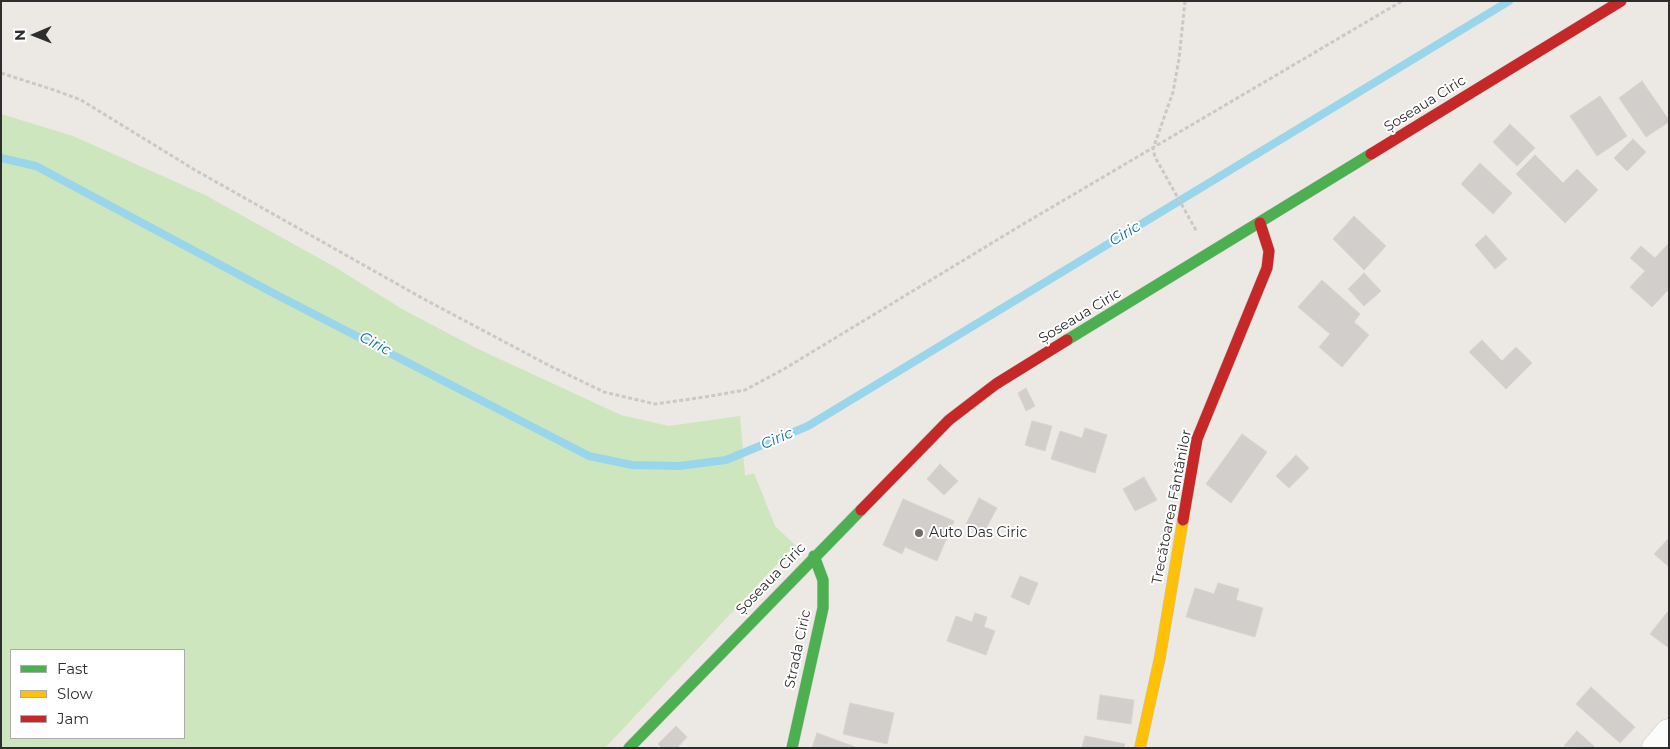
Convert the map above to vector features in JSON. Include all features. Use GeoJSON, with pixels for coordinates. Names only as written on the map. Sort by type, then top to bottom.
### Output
{"type":"FeatureCollection","features":[{"type":"Feature","properties":{"kind":"street","name":"Șoseaua Ciric"},"geometry":{"type":"LineString","coordinates":[[629,748],[814,556],[949,420],[996,384],[1621,1]]}},
{"type":"Feature","properties":{"kind":"street","name":"Trecătoarea Fântânilor"},"geometry":{"type":"LineString","coordinates":[[1140,748],[1160,657],[1197,439],[1267,268],[1269,251],[1260,223]]}},
{"type":"Feature","properties":{"kind":"street","name":"Strada Ciric"},"geometry":{"type":"LineString","coordinates":[[792,748],[823,608],[823,580],[814,556]]}},
{"type":"Feature","properties":{"kind":"street"},"geometry":{"type":"LineString","coordinates":[[1656,748],[1669,733]]}},
{"type":"Feature","properties":{"kind":"path"},"geometry":{"type":"LineString","coordinates":[[1185,1],[1179,60],[1173,92],[1153,149],[1154,157],[1196,230]]}},
{"type":"Feature","properties":{"kind":"path"},"geometry":{"type":"LineString","coordinates":[[1,73],[81,100],[195,170],[422,298],[550,366],[604,392],[655,404],[705,398],[745,390],[784,369],[970,256],[1402,1]]}},
{"type":"Feature","properties":{"kind":"green space"},"geometry":{"type":"Polygon","coordinates":[[[1,114],[73,136],[205,195],[335,267],[402,309],[476,348],[621,415],[669,426],[740,416],[745,476],[754,473],[775,526],[795,545],[605,748],[1,748],[1,114]]]}},
{"type":"Feature","properties":{"kind":"building"},"geometry":{"type":"Polygon","coordinates":[[[1642,81],[1669,120],[1669,122],[1646,137],[1619,98],[1642,81]]]}},
{"type":"Feature","properties":{"kind":"building"},"geometry":{"type":"Polygon","coordinates":[[[1600,96],[1627,136],[1597,156],[1570,116],[1600,96]]]}},
{"type":"Feature","properties":{"kind":"building"},"geometry":{"type":"Polygon","coordinates":[[[1510,124],[1535,148],[1517,166],[1493,142],[1510,124]]]}},
{"type":"Feature","properties":{"kind":"building"},"geometry":{"type":"Polygon","coordinates":[[[1633,139],[1646,152],[1627,171],[1614,158],[1633,139]]]}},
{"type":"Feature","properties":{"kind":"building"},"geometry":{"type":"Polygon","coordinates":[[[1535,155],[1563,183],[1577,169],[1598,190],[1565,223],[1516,174],[1535,155]]]}},
{"type":"Feature","properties":{"kind":"building"},"geometry":{"type":"Polygon","coordinates":[[[1480,163],[1512,193],[1493,214],[1461,184],[1480,163]]]}},
{"type":"Feature","properties":{"kind":"building"},"geometry":{"type":"Polygon","coordinates":[[[1354,216],[1386,246],[1364,270],[1333,239],[1354,216]]]}},
{"type":"Feature","properties":{"kind":"building"},"geometry":{"type":"Polygon","coordinates":[[[1486,235],[1507,259],[1495,269],[1475,245],[1486,235]]]}},
{"type":"Feature","properties":{"kind":"building"},"geometry":{"type":"Polygon","coordinates":[[[1669,243],[1669,289],[1652,307],[1630,287],[1645,271],[1630,258],[1641,246],[1655,258],[1669,243]]]}},
{"type":"Feature","properties":{"kind":"building"},"geometry":{"type":"Polygon","coordinates":[[[1364,273],[1381,291],[1364,306],[1348,289],[1364,273]]]}},
{"type":"Feature","properties":{"kind":"building"},"geometry":{"type":"Polygon","coordinates":[[[1322,280],[1360,314],[1354,322],[1369,335],[1342,367],[1319,347],[1330,334],[1298,307],[1322,280]]]}},
{"type":"Feature","properties":{"kind":"building"},"geometry":{"type":"Polygon","coordinates":[[[1482,340],[1502,361],[1516,347],[1532,363],[1506,389],[1469,352],[1482,340]]]}},
{"type":"Feature","properties":{"kind":"building"},"geometry":{"type":"Polygon","coordinates":[[[1026,388],[1035,406],[1026,411],[1018,393],[1026,388]]]}},
{"type":"Feature","properties":{"kind":"building"},"geometry":{"type":"Polygon","coordinates":[[[1032,421],[1052,426],[1045,451],[1025,445],[1032,421]]]}},
{"type":"Feature","properties":{"kind":"building"},"geometry":{"type":"Polygon","coordinates":[[[1085,428],[1107,435],[1095,473],[1051,459],[1060,431],[1082,438],[1085,428]]]}},
{"type":"Feature","properties":{"kind":"building"},"geometry":{"type":"Polygon","coordinates":[[[1242,434],[1267,452],[1231,503],[1206,484],[1242,434]]]}},
{"type":"Feature","properties":{"kind":"building"},"geometry":{"type":"Polygon","coordinates":[[[1296,455],[1309,468],[1289,488],[1276,476],[1296,455]]]}},
{"type":"Feature","properties":{"kind":"building"},"geometry":{"type":"Polygon","coordinates":[[[940,464],[958,481],[944,495],[927,479],[940,464]]]}},
{"type":"Feature","properties":{"kind":"building"},"geometry":{"type":"Polygon","coordinates":[[[1144,477],[1157,500],[1135,511],[1123,489],[1144,477]]]}},
{"type":"Feature","properties":{"kind":"building"},"geometry":{"type":"Polygon","coordinates":[[[979,498],[997,508],[983,534],[966,524],[979,498]]]}},
{"type":"Feature","properties":{"kind":"building","name":"Auto Das Ciric"},"geometry":{"type":"Polygon","coordinates":[[[903,499],[954,521],[937,561],[905,547],[902,554],[883,545],[903,499]]]}},
{"type":"Feature","properties":{"kind":"building"},"geometry":{"type":"Polygon","coordinates":[[[1669,538],[1669,567],[1654,554],[1669,538]]]}},
{"type":"Feature","properties":{"kind":"building"},"geometry":{"type":"Polygon","coordinates":[[[1020,576],[1038,583],[1029,605],[1011,597],[1020,576]]]}},
{"type":"Feature","properties":{"kind":"building"},"geometry":{"type":"Polygon","coordinates":[[[1218,583],[1239,589],[1236,600],[1263,608],[1255,637],[1186,617],[1195,588],[1214,594],[1218,583]]]}},
{"type":"Feature","properties":{"kind":"building"},"geometry":{"type":"Polygon","coordinates":[[[1669,610],[1669,648],[1650,634],[1669,610]]]}},
{"type":"Feature","properties":{"kind":"building"},"geometry":{"type":"Polygon","coordinates":[[[975,613],[987,617],[984,627],[995,631],[986,655],[947,641],[956,616],[972,622],[975,613]]]}},
{"type":"Feature","properties":{"kind":"building"},"geometry":{"type":"Polygon","coordinates":[[[1591,687],[1635,727],[1620,743],[1576,704],[1591,687]]]}},
{"type":"Feature","properties":{"kind":"building"},"geometry":{"type":"Polygon","coordinates":[[[1100,695],[1134,700],[1131,724],[1097,719],[1100,695]]]}},
{"type":"Feature","properties":{"kind":"building"},"geometry":{"type":"Polygon","coordinates":[[[850,703],[894,713],[887,744],[843,734],[850,703]]]}},
{"type":"Feature","properties":{"kind":"building"},"geometry":{"type":"Polygon","coordinates":[[[676,726],[687,737],[677,748],[662,748],[658,744],[676,726]]]}},
{"type":"Feature","properties":{"kind":"building"},"geometry":{"type":"Polygon","coordinates":[[[1577,731],[1596,748],[1564,746],[1577,731]]]}},
{"type":"Feature","properties":{"kind":"building"},"geometry":{"type":"Polygon","coordinates":[[[817,733],[858,748],[812,748],[817,733]]]}},
{"type":"Feature","properties":{"kind":"building"},"geometry":{"type":"Polygon","coordinates":[[[1085,736],[1125,744],[1124,748],[1082,748],[1085,736]]]}},
{"type":"Feature","properties":{"kind":"waterway","name":"Ciric"},"geometry":{"type":"LineString","coordinates":[[1,158],[36,166],[275,294],[589,456],[632,465],[679,466],[726,460],[808,426],[1509,1]]}},
{"type":"Feature","properties":{"kind":"traffic: fast"},"geometry":{"type":"LineString","coordinates":[[1067,340],[1371,154]]}},
{"type":"Feature","properties":{"kind":"traffic: fast"},"geometry":{"type":"LineString","coordinates":[[629,748],[861,510]]}},
{"type":"Feature","properties":{"kind":"traffic: fast"},"geometry":{"type":"LineString","coordinates":[[792,748],[823,608],[823,580],[814,556]]}},
{"type":"Feature","properties":{"kind":"traffic: slow"},"geometry":{"type":"LineString","coordinates":[[1140,748],[1160,657],[1183,520]]}},
{"type":"Feature","properties":{"kind":"traffic: jam"},"geometry":{"type":"LineString","coordinates":[[1371,154],[1621,1]]}},
{"type":"Feature","properties":{"kind":"traffic: jam"},"geometry":{"type":"LineString","coordinates":[[1183,520],[1197,439],[1267,268],[1269,251],[1260,223]]}},
{"type":"Feature","properties":{"kind":"traffic: jam"},"geometry":{"type":"LineString","coordinates":[[861,510],[949,420],[996,384],[1067,340]]}},
{"type":"Feature","properties":{"kind":"place","name":"Auto Das Ciric"},"geometry":{"type":"Point","coordinates":[919,533]}}]}
